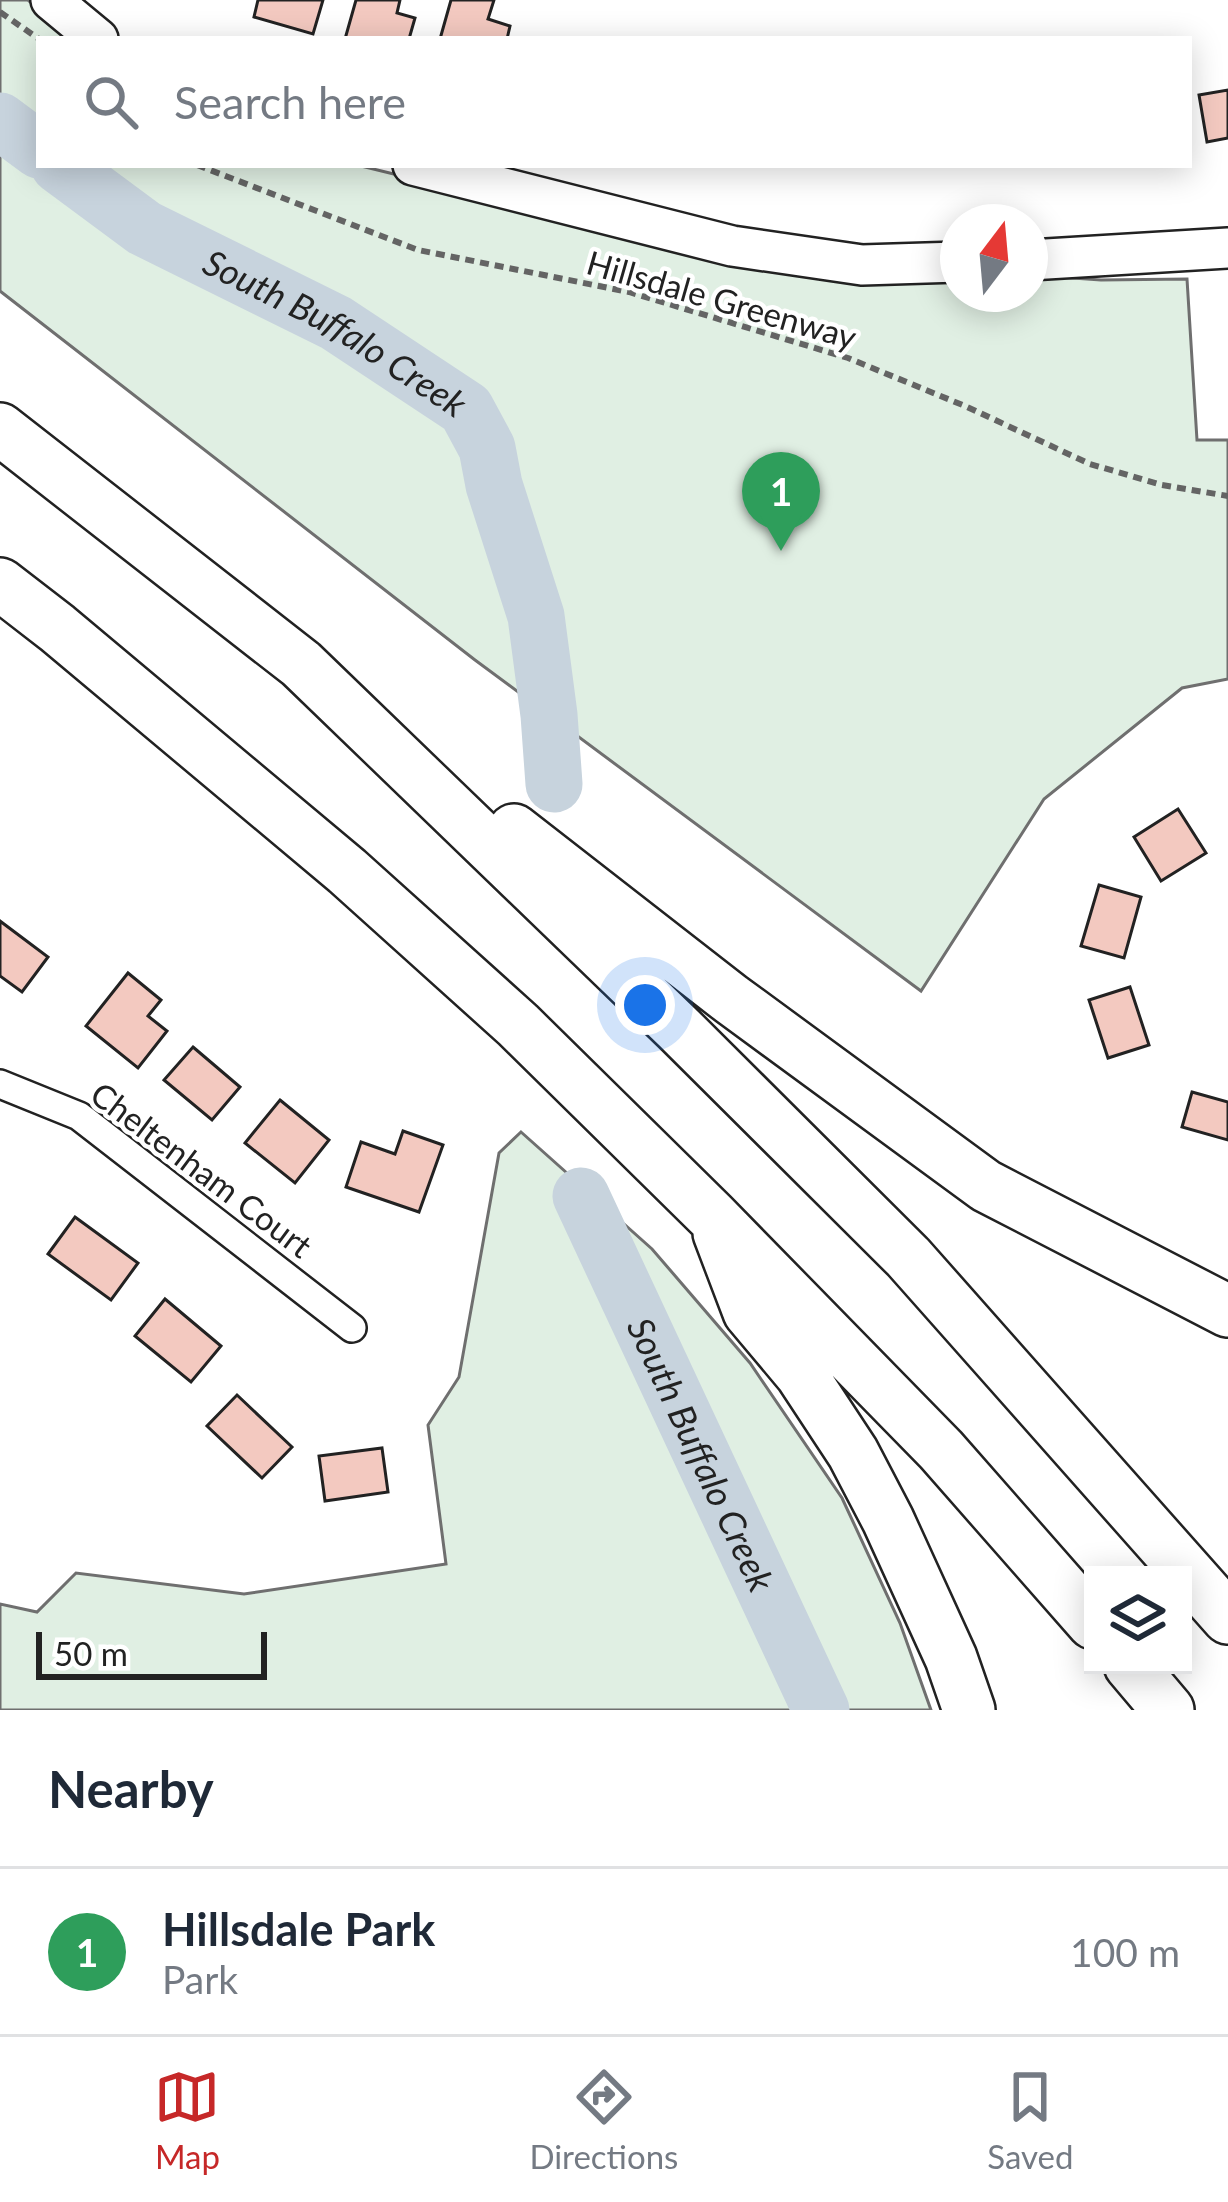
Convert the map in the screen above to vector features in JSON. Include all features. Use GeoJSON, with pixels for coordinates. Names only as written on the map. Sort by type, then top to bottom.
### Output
{"type":"FeatureCollection","features":[{"type":"Feature","properties":{"kind":"highway"},"geometry":{"type":"LineString","coordinates":[[0,429],[731,999],[986,1186],[1228,1311]]}},
{"type":"Feature","properties":{"kind":"highway"},"geometry":{"type":"LineString","coordinates":[[0,584],[346,871],[518,1025],[941,1450],[1084,1613]]}},
{"type":"Feature","properties":{"kind":"highway"},"geometry":{"type":"LineString","coordinates":[[301,664],[908,1258],[1228,1618]]}},
{"type":"Feature","properties":{"kind":"highway"},"geometry":{"type":"LineString","coordinates":[[712,1216],[749,1312],[801,1374],[853,1453],[889,1520],[969,1710]]}},
{"type":"Feature","properties":{"kind":"highway"},"geometry":{"type":"LineString","coordinates":[[1138,1674],[1168,1710]]}},
{"type":"Feature","properties":{"kind":"street"},"geometry":{"type":"LineString","coordinates":[[51,0],[94,36]]}},
{"type":"Feature","properties":{"kind":"street"},"geometry":{"type":"LineString","coordinates":[[424,168],[732,246],[862,265],[940,263]]}},
{"type":"Feature","properties":{"kind":"street"},"geometry":{"type":"LineString","coordinates":[[1048,259],[1228,248]]}},
{"type":"Feature","properties":{"kind":"street","name":"Cheltenham Court"},"geometry":{"type":"LineString","coordinates":[[0,1084],[80,1116],[352,1328]]}},
{"type":"Feature","properties":{"kind":"path"},"geometry":{"type":"LineString","coordinates":[[0,11],[36,37]]}},
{"type":"Feature","properties":{"kind":"path","name":"Hillsdale Greenway"},"geometry":{"type":"LineString","coordinates":[[201,168],[418,250],[629,292],[848,358],[1090,464],[1162,485],[1228,496]]}},
{"type":"Feature","properties":{"kind":"green space"},"geometry":{"type":"Polygon","coordinates":[[[0,0],[28,0],[70,36],[36,36],[36,168],[369,168],[824,279],[940,276],[940,312],[1048,312],[1048,276],[1187,279],[1197,440],[1228,440],[1228,679],[1182,688],[1044,799],[921,991],[475,660],[0,291],[0,0]]]}},
{"type":"Feature","properties":{"kind":"green space"},"geometry":{"type":"Polygon","coordinates":[[[521,1132],[652,1249],[750,1363],[842,1498],[900,1623],[931,1710],[0,1710],[0,1604],[37,1612],[76,1573],[244,1594],[446,1564],[428,1425],[459,1377],[499,1153],[521,1132]]]}},
{"type":"Feature","properties":{"kind":"building"},"geometry":{"type":"Polygon","coordinates":[[[258,0],[323,0],[313,34],[254,17],[258,0]]]}},
{"type":"Feature","properties":{"kind":"building"},"geometry":{"type":"Polygon","coordinates":[[[356,0],[400,0],[397,13],[415,18],[410,36],[346,36],[356,0]]]}},
{"type":"Feature","properties":{"kind":"building"},"geometry":{"type":"Polygon","coordinates":[[[451,0],[494,0],[488,19],[510,26],[508,36],[441,36],[451,0]]]}},
{"type":"Feature","properties":{"kind":"building"},"geometry":{"type":"Polygon","coordinates":[[[1228,90],[1228,138],[1207,142],[1199,95],[1228,90]]]}},
{"type":"Feature","properties":{"kind":"building"},"geometry":{"type":"Polygon","coordinates":[[[1178,809],[1206,853],[1161,881],[1134,837],[1178,809]]]}},
{"type":"Feature","properties":{"kind":"building"},"geometry":{"type":"Polygon","coordinates":[[[1099,885],[1141,897],[1124,958],[1081,946],[1099,885]]]}},
{"type":"Feature","properties":{"kind":"building"},"geometry":{"type":"Polygon","coordinates":[[[0,921],[48,957],[22,992],[0,976],[0,921]]]}},
{"type":"Feature","properties":{"kind":"building"},"geometry":{"type":"Polygon","coordinates":[[[128,973],[161,1000],[148,1016],[167,1031],[138,1068],[86,1026],[128,973]]]}},
{"type":"Feature","properties":{"kind":"building"},"geometry":{"type":"Polygon","coordinates":[[[1130,987],[1149,1045],[1108,1058],[1089,1000],[1130,987]]]}},
{"type":"Feature","properties":{"kind":"building"},"geometry":{"type":"Polygon","coordinates":[[[193,1047],[240,1087],[212,1120],[164,1080],[193,1047]]]}},
{"type":"Feature","properties":{"kind":"building"},"geometry":{"type":"Polygon","coordinates":[[[1192,1092],[1228,1102],[1228,1140],[1182,1127],[1192,1092]]]}},
{"type":"Feature","properties":{"kind":"building"},"geometry":{"type":"Polygon","coordinates":[[[280,1100],[329,1140],[295,1183],[245,1143],[280,1100]]]}},
{"type":"Feature","properties":{"kind":"building"},"geometry":{"type":"Polygon","coordinates":[[[403,1131],[443,1145],[419,1212],[346,1187],[361,1142],[395,1154],[403,1131]]]}},
{"type":"Feature","properties":{"kind":"building"},"geometry":{"type":"Polygon","coordinates":[[[75,1217],[138,1263],[111,1300],[48,1254],[75,1217]]]}},
{"type":"Feature","properties":{"kind":"building"},"geometry":{"type":"Polygon","coordinates":[[[165,1299],[221,1346],[191,1382],[135,1336],[165,1299]]]}},
{"type":"Feature","properties":{"kind":"building"},"geometry":{"type":"Polygon","coordinates":[[[237,1395],[292,1447],[262,1478],[207,1426],[237,1395]]]}},
{"type":"Feature","properties":{"kind":"building"},"geometry":{"type":"Polygon","coordinates":[[[382,1448],[388,1492],[325,1501],[319,1456],[382,1448]]]}},
{"type":"Feature","properties":{"kind":"waterway","name":"South Buffalo Creek"},"geometry":{"type":"LineString","coordinates":[[0,121],[36,148]]}},
{"type":"Feature","properties":{"kind":"waterway","name":"South Buffalo Creek"},"geometry":{"type":"LineString","coordinates":[[63,168],[144,228],[336,323],[466,409],[487,448],[494,485],[536,616],[554,784]]}},
{"type":"Feature","properties":{"kind":"waterway","name":"South Buffalo Creek"},"geometry":{"type":"LineString","coordinates":[[581,1196],[821,1710]]}},
{"type":"Feature","properties":{"kind":"place","name":"Hillsdale Park"},"geometry":{"type":"Point","coordinates":[781,551]}}]}
